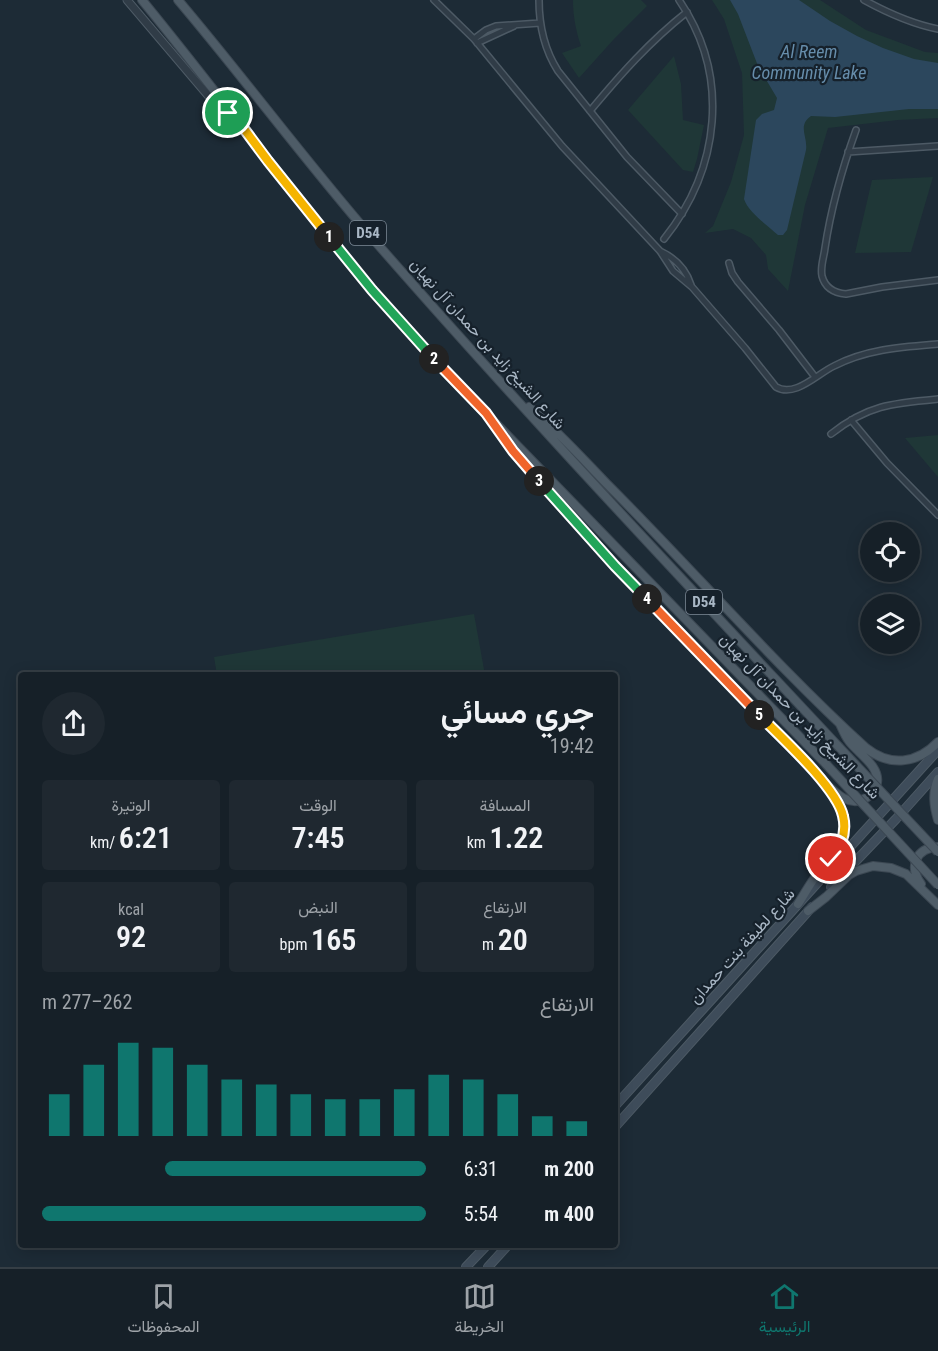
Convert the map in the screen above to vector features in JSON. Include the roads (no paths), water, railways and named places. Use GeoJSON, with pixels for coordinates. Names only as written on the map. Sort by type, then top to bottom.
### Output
{"type":"FeatureCollection","features":[{"type":"Feature","properties":{"kind":"main road","name":"شارع الشيخ زايد بن حمدان آل نهيان"},"geometry":{"type":"LineString","coordinates":[[142,0],[372,290],[447,373],[826,764],[938,885]]}},
{"type":"Feature","properties":{"kind":"main road","name":"شارع الشيخ زايد بن حمدان آل نهيان"},"geometry":{"type":"LineString","coordinates":[[178,0],[373,239],[514,396],[938,852]]}},
{"type":"Feature","properties":{"kind":"main road"},"geometry":{"type":"LineString","coordinates":[[514,396],[558,433],[775,659],[871,752],[889,760],[902,761],[927,752],[938,742]]}},
{"type":"Feature","properties":{"kind":"main road"},"geometry":{"type":"LineString","coordinates":[[486,413],[526,466],[615,566],[819,777],[842,798],[848,801],[862,800],[872,794],[875,789],[877,777],[875,770],[847,738],[840,724]]}},
{"type":"Feature","properties":{"kind":"main road","name":"شارع لطيفة بنت حمدان"},"geometry":{"type":"LineString","coordinates":[[618,1103],[938,750]]}},
{"type":"Feature","properties":{"kind":"main road","name":"شارع لطيفة بنت حمدان"},"geometry":{"type":"LineString","coordinates":[[618,1124],[808,911],[938,772]]}},
{"type":"Feature","properties":{"kind":"main road"},"geometry":{"type":"LineString","coordinates":[[798,904],[814,879],[837,852],[844,834],[840,807],[819,777]]}},
{"type":"Feature","properties":{"kind":"main road"},"geometry":{"type":"LineString","coordinates":[[938,779],[934,795],[938,820]]}},
{"type":"Feature","properties":{"kind":"main road"},"geometry":{"type":"LineString","coordinates":[[938,847],[928,848],[922,852],[918,857],[915,870],[919,882],[938,905]]}},
{"type":"Feature","properties":{"kind":"main road"},"geometry":{"type":"LineString","coordinates":[[808,911],[849,875],[873,866],[891,868],[906,874],[938,905]]}},
{"type":"Feature","properties":{"kind":"main road"},"geometry":{"type":"LineString","coordinates":[[466,1267],[484,1248]]}},
{"type":"Feature","properties":{"kind":"main road"},"geometry":{"type":"LineString","coordinates":[[488,1267],[505,1248]]}},
{"type":"Feature","properties":{"kind":"street"},"geometry":{"type":"LineString","coordinates":[[127,0],[217,106],[233,114]]}},
{"type":"Feature","properties":{"kind":"street"},"geometry":{"type":"LineString","coordinates":[[434,0],[476,41],[562,146],[660,251],[680,265],[692,287],[776,387],[785,391],[793,390],[843,362],[871,352],[938,344]]}},
{"type":"Feature","properties":{"kind":"street"},"geometry":{"type":"LineString","coordinates":[[539,0],[544,42],[552,60],[627,157],[682,214]]}},
{"type":"Feature","properties":{"kind":"street"},"geometry":{"type":"LineString","coordinates":[[664,239],[682,214],[700,177],[708,151],[712,122],[709,66],[702,44],[679,0]]}},
{"type":"Feature","properties":{"kind":"street"},"geometry":{"type":"LineString","coordinates":[[864,0],[896,15],[938,29]]}},
{"type":"Feature","properties":{"kind":"street"},"geometry":{"type":"LineString","coordinates":[[590,111],[643,51],[687,12]]}},
{"type":"Feature","properties":{"kind":"street"},"geometry":{"type":"LineString","coordinates":[[476,41],[486,30],[540,23]]}},
{"type":"Feature","properties":{"kind":"street"},"geometry":{"type":"LineString","coordinates":[[476,41],[485,40],[504,28]]}},
{"type":"Feature","properties":{"kind":"street"},"geometry":{"type":"LineString","coordinates":[[856,130],[838,187],[826,237],[822,268],[826,285],[835,292],[846,294],[938,280]]}},
{"type":"Feature","properties":{"kind":"street"},"geometry":{"type":"LineString","coordinates":[[848,152],[938,146]]}},
{"type":"Feature","properties":{"kind":"street"},"geometry":{"type":"LineString","coordinates":[[729,263],[738,282],[815,377]]}},
{"type":"Feature","properties":{"kind":"street"},"geometry":{"type":"LineString","coordinates":[[831,434],[861,414],[884,405],[938,399]]}},
{"type":"Feature","properties":{"kind":"street"},"geometry":{"type":"LineString","coordinates":[[851,420],[887,463],[938,515]]}},
{"type":"Feature","properties":{"kind":"water","name":"Al Reem Community Lake"},"geometry":{"type":"Polygon","coordinates":[[[730,0],[799,0],[830,21],[883,48],[914,59],[938,63],[938,109],[909,109],[835,117],[811,116],[807,120],[804,127],[806,150],[787,230],[783,235],[778,235],[758,218],[749,209],[744,199],[756,120],[762,114],[774,110],[777,98],[758,66],[738,14],[730,0]]]}}]}
